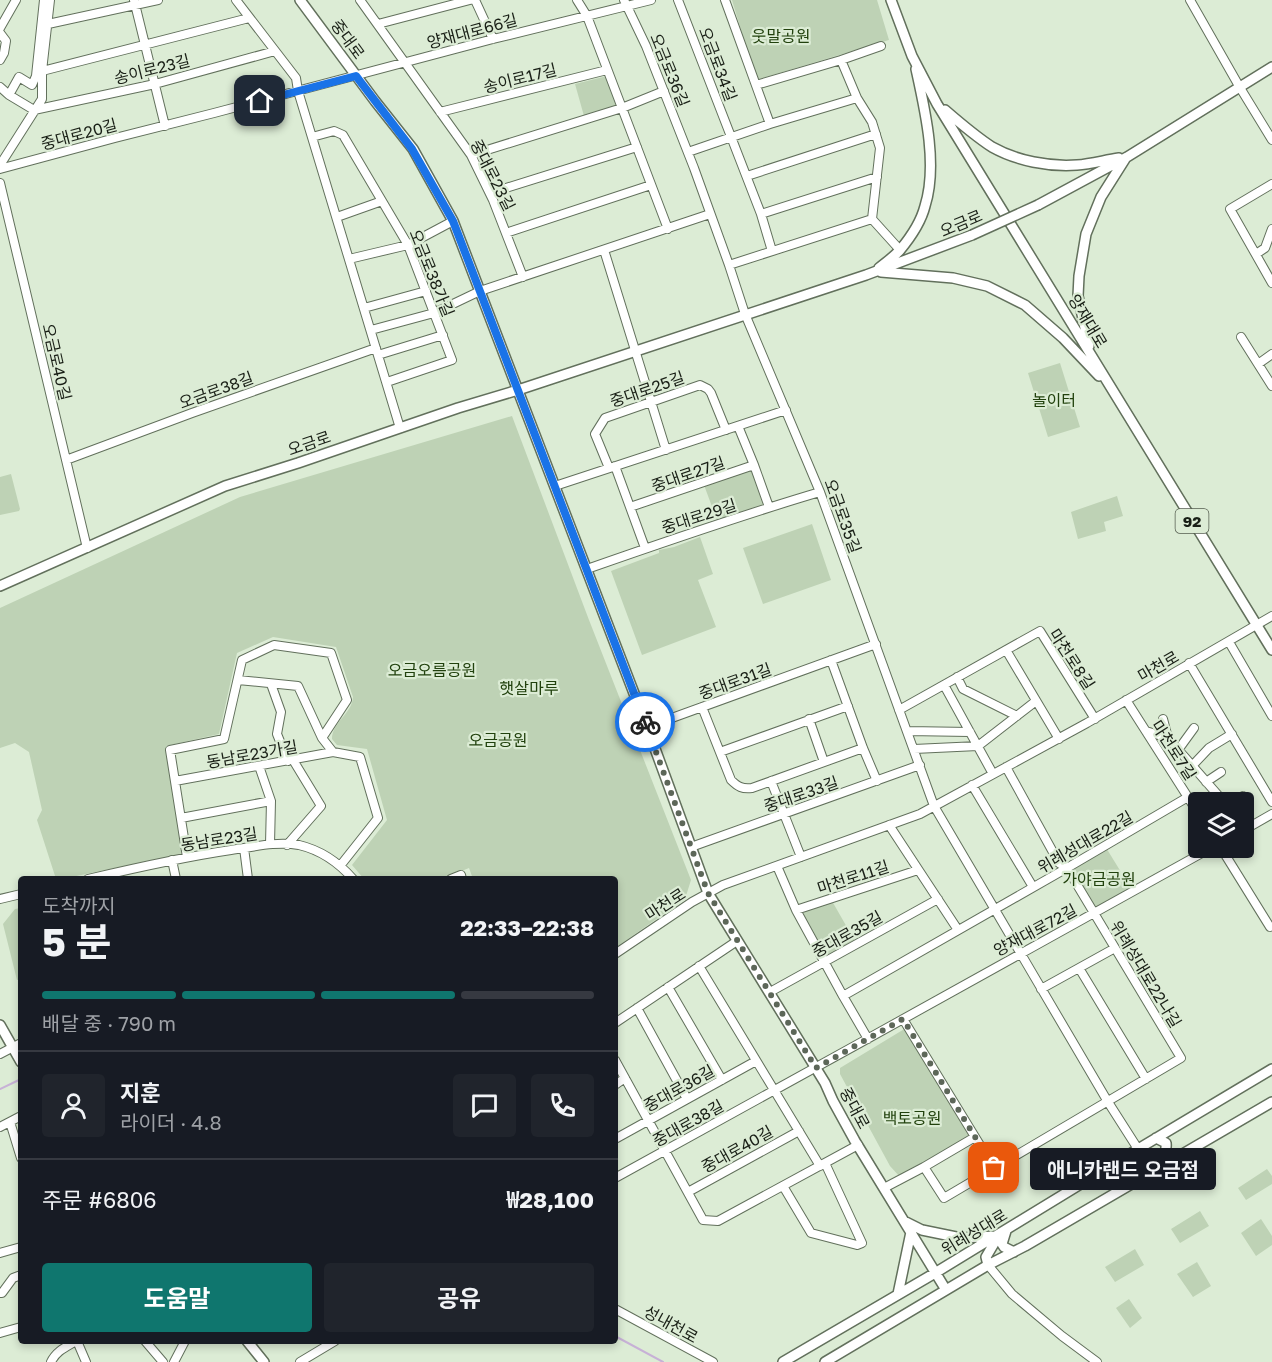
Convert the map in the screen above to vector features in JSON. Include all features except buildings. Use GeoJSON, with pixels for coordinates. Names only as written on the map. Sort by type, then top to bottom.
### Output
{"type":"FeatureCollection","features":[{"type":"Feature","properties":{"kind":"main road","name":"중대로"},"geometry":{"type":"LineString","coordinates":[[300,0],[412,149],[453,221],[647,727],[708,893],[816,1068],[858,1145],[945,1290]]}},
{"type":"Feature","properties":{"kind":"main road","name":"양재대로"},"geometry":{"type":"LineString","coordinates":[[891,0],[912,56],[937,104],[1272,650]]}},
{"type":"Feature","properties":{"kind":"main road"},"geometry":{"type":"LineString","coordinates":[[875,272],[900,250],[914,230],[925,206],[929,182],[930,149],[923,102],[912,56]]}},
{"type":"Feature","properties":{"kind":"main road","name":"오금로"},"geometry":{"type":"LineString","coordinates":[[0,586],[225,486],[875,272],[972,235],[1038,205],[1127,156],[1272,67]]}},
{"type":"Feature","properties":{"kind":"main road"},"geometry":{"type":"LineString","coordinates":[[937,104],[993,147],[1019,158],[1046,164],[1078,165],[1127,156]]}},
{"type":"Feature","properties":{"kind":"main road"},"geometry":{"type":"LineString","coordinates":[[1090,354],[1078,296],[1078,276],[1086,234],[1101,197],[1127,156]]}},
{"type":"Feature","properties":{"kind":"main road"},"geometry":{"type":"LineString","coordinates":[[875,272],[953,278],[987,286],[1026,305],[1063,338],[1113,391]]}},
{"type":"Feature","properties":{"kind":"main road"},"geometry":{"type":"LineString","coordinates":[[0,1026],[17,1046]]}},
{"type":"Feature","properties":{"kind":"main road","name":"위례성대로"},"geometry":{"type":"LineString","coordinates":[[783,1362],[1002,1233],[1272,1069]]}},
{"type":"Feature","properties":{"kind":"main road"},"geometry":{"type":"LineString","coordinates":[[825,1362],[945,1290],[1272,1102]]}},
{"type":"Feature","properties":{"kind":"main road"},"geometry":{"type":"LineString","coordinates":[[1156,1138],[1166,1143],[1167,1148],[1159,1168]]}},
{"type":"Feature","properties":{"kind":"main road"},"geometry":{"type":"LineString","coordinates":[[904,1221],[922,1230],[961,1238],[1002,1233]]}},
{"type":"Feature","properties":{"kind":"main road"},"geometry":{"type":"LineString","coordinates":[[898,1294],[911,1232]]}},
{"type":"Feature","properties":{"kind":"main road"},"geometry":{"type":"LineString","coordinates":[[1002,1233],[1002,1244],[1014,1252]]}},
{"type":"Feature","properties":{"kind":"main road"},"geometry":{"type":"LineString","coordinates":[[988,1265],[986,1257],[1002,1233]]}},
{"type":"Feature","properties":{"kind":"main road"},"geometry":{"type":"LineString","coordinates":[[249,1344],[264,1362]]}},
{"type":"Feature","properties":{"kind":"street"},"geometry":{"type":"LineString","coordinates":[[0,28],[16,0]]}},
{"type":"Feature","properties":{"kind":"street"},"geometry":{"type":"LineString","coordinates":[[9,95],[19,77],[32,85],[36,76],[44,0]]}},
{"type":"Feature","properties":{"kind":"street"},"geometry":{"type":"LineString","coordinates":[[0,167],[42,99],[42,71],[50,0]]}},
{"type":"Feature","properties":{"kind":"street"},"geometry":{"type":"LineString","coordinates":[[48,24],[135,3],[158,0]]}},
{"type":"Feature","properties":{"kind":"street"},"geometry":{"type":"LineString","coordinates":[[236,0],[296,78],[400,428]]}},
{"type":"Feature","properties":{"kind":"street"},"geometry":{"type":"LineString","coordinates":[[360,1],[371,0]]}},
{"type":"Feature","properties":{"kind":"street"},"geometry":{"type":"LineString","coordinates":[[378,24],[470,0]]}},
{"type":"Feature","properties":{"kind":"street"},"geometry":{"type":"LineString","coordinates":[[475,0],[493,39]]}},
{"type":"Feature","properties":{"kind":"street"},"geometry":{"type":"LineString","coordinates":[[578,0],[668,229]]}},
{"type":"Feature","properties":{"kind":"street","name":"양재대로66길"},"geometry":{"type":"LineString","coordinates":[[356,76],[586,16],[626,3],[651,0]]}},
{"type":"Feature","properties":{"kind":"street","name":"오금로34길"},"geometry":{"type":"LineString","coordinates":[[678,0],[747,176],[772,251]]}},
{"type":"Feature","properties":{"kind":"street"},"geometry":{"type":"LineString","coordinates":[[725,0],[770,124]]}},
{"type":"Feature","properties":{"kind":"street"},"geometry":{"type":"LineString","coordinates":[[1191,0],[1272,140]]}},
{"type":"Feature","properties":{"kind":"street"},"geometry":{"type":"LineString","coordinates":[[360,1],[405,63]]}},
{"type":"Feature","properties":{"kind":"street"},"geometry":{"type":"LineString","coordinates":[[135,3],[165,126]]}},
{"type":"Feature","properties":{"kind":"street","name":"오금로36길"},"geometry":{"type":"LineString","coordinates":[[626,3],[646,46],[688,152],[745,314]]}},
{"type":"Feature","properties":{"kind":"street","name":"송이로23길"},"geometry":{"type":"LineString","coordinates":[[42,71],[249,18]]}},
{"type":"Feature","properties":{"kind":"street"},"geometry":{"type":"LineString","coordinates":[[0,33],[6,41],[0,60]]}},
{"type":"Feature","properties":{"kind":"street"},"geometry":{"type":"LineString","coordinates":[[756,85],[880,46]]}},
{"type":"Feature","properties":{"kind":"street","name":"송이로23길"},"geometry":{"type":"LineString","coordinates":[[34,110],[155,84],[275,51]]}},
{"type":"Feature","properties":{"kind":"street"},"geometry":{"type":"LineString","coordinates":[[841,60],[856,98],[872,122],[880,148],[872,219],[900,250]]}},
{"type":"Feature","properties":{"kind":"street","name":"중대로23길"},"geometry":{"type":"LineString","coordinates":[[405,63],[471,155],[523,277]]}},
{"type":"Feature","properties":{"kind":"street","name":"송이로17길"},"geometry":{"type":"LineString","coordinates":[[440,112],[607,70]]}},
{"type":"Feature","properties":{"kind":"street","name":"중대로20길"},"geometry":{"type":"LineString","coordinates":[[0,167],[356,76]]}},
{"type":"Feature","properties":{"kind":"street"},"geometry":{"type":"LineString","coordinates":[[0,87],[34,110]]}},
{"type":"Feature","properties":{"kind":"street"},"geometry":{"type":"LineString","coordinates":[[471,155],[622,108],[664,91]]}},
{"type":"Feature","properties":{"kind":"street"},"geometry":{"type":"LineString","coordinates":[[688,152],[856,98]]}},
{"type":"Feature","properties":{"kind":"street","name":"오금로38가길"},"geometry":{"type":"LineString","coordinates":[[312,137],[334,131],[343,135],[408,245],[453,360],[387,382]]}},
{"type":"Feature","properties":{"kind":"street"},"geometry":{"type":"LineString","coordinates":[[747,176],[876,134]]}},
{"type":"Feature","properties":{"kind":"street"},"geometry":{"type":"LineString","coordinates":[[489,193],[637,147]]}},
{"type":"Feature","properties":{"kind":"street"},"geometry":{"type":"LineString","coordinates":[[761,214],[877,177]]}},
{"type":"Feature","properties":{"kind":"street","name":"오금로40길"},"geometry":{"type":"LineString","coordinates":[[0,183],[87,548]]}},
{"type":"Feature","properties":{"kind":"street"},"geometry":{"type":"LineString","coordinates":[[1272,184],[1230,209],[1272,283]]}},
{"type":"Feature","properties":{"kind":"street"},"geometry":{"type":"LineString","coordinates":[[506,233],[651,185]]}},
{"type":"Feature","properties":{"kind":"street"},"geometry":{"type":"LineString","coordinates":[[337,217],[382,201]]}},
{"type":"Feature","properties":{"kind":"street"},"geometry":{"type":"LineString","coordinates":[[371,330],[434,314],[480,291],[711,214]]}},
{"type":"Feature","properties":{"kind":"street"},"geometry":{"type":"LineString","coordinates":[[729,265],[872,219]]}},
{"type":"Feature","properties":{"kind":"street"},"geometry":{"type":"LineString","coordinates":[[349,259],[408,245],[453,221]]}},
{"type":"Feature","properties":{"kind":"street"},"geometry":{"type":"LineString","coordinates":[[1256,254],[1265,248],[1272,229]]}},
{"type":"Feature","properties":{"kind":"street"},"geometry":{"type":"LineString","coordinates":[[604,250],[666,450]]}},
{"type":"Feature","properties":{"kind":"street"},"geometry":{"type":"LineString","coordinates":[[364,308],[426,291]]}},
{"type":"Feature","properties":{"kind":"street","name":"오금로35길"},"geometry":{"type":"LineString","coordinates":[[745,314],[820,492],[934,806]]}},
{"type":"Feature","properties":{"kind":"street","name":"오금로38길"},"geometry":{"type":"LineString","coordinates":[[66,460],[192,413],[377,351],[443,335]]}},
{"type":"Feature","properties":{"kind":"street"},"geometry":{"type":"LineString","coordinates":[[1241,337],[1272,386]]}},
{"type":"Feature","properties":{"kind":"street"},"geometry":{"type":"LineString","coordinates":[[1258,364],[1272,354]]}},
{"type":"Feature","properties":{"kind":"street","name":"중대로25길"},"geometry":{"type":"LineString","coordinates":[[645,548],[630,507],[595,434],[599,426],[605,418],[700,385],[711,393],[726,430]]}},
{"type":"Feature","properties":{"kind":"street"},"geometry":{"type":"LineString","coordinates":[[555,486],[786,410]]}},
{"type":"Feature","properties":{"kind":"street"},"geometry":{"type":"LineString","coordinates":[[738,426],[769,507]]}},
{"type":"Feature","properties":{"kind":"street","name":"중대로27길"},"geometry":{"type":"LineString","coordinates":[[630,507],[754,465]]}},
{"type":"Feature","properties":{"kind":"street","name":"중대로29길"},"geometry":{"type":"LineString","coordinates":[[587,569],[820,492]]}},
{"type":"Feature","properties":{"kind":"street","name":"마천로"},"geometry":{"type":"LineString","coordinates":[[618,952],[723,885],[920,814],[1095,719],[1272,616]]}},
{"type":"Feature","properties":{"kind":"street","name":"마천로8길"},"geometry":{"type":"LineString","coordinates":[[899,710],[1040,631],[1095,719]]}},
{"type":"Feature","properties":{"kind":"street"},"geometry":{"type":"LineString","coordinates":[[1228,642],[1272,716]]}},
{"type":"Feature","properties":{"kind":"street","name":"중대로31길"},"geometry":{"type":"LineString","coordinates":[[647,727],[876,644]]}},
{"type":"Feature","properties":{"kind":"street","name":"동남로23가길"},"geometry":{"type":"LineString","coordinates":[[187,857],[170,750],[224,739],[242,660],[274,645],[331,653],[347,700],[322,738]]}},
{"type":"Feature","properties":{"kind":"street"},"geometry":{"type":"LineString","coordinates":[[1006,650],[1059,739]]}},
{"type":"Feature","properties":{"kind":"street"},"geometry":{"type":"LineString","coordinates":[[831,660],[877,782]]}},
{"type":"Feature","properties":{"kind":"street"},"geometry":{"type":"LineString","coordinates":[[1189,663],[1272,800]]}},
{"type":"Feature","properties":{"kind":"street"},"geometry":{"type":"LineString","coordinates":[[957,678],[963,689],[1017,716]]}},
{"type":"Feature","properties":{"kind":"street","name":"동남로23가길"},"geometry":{"type":"LineString","coordinates":[[238,680],[298,686],[322,738],[333,752]]}},
{"type":"Feature","properties":{"kind":"street"},"geometry":{"type":"LineString","coordinates":[[271,684],[281,712],[278,734],[291,760],[321,806],[286,845]]}},
{"type":"Feature","properties":{"kind":"street"},"geometry":{"type":"LineString","coordinates":[[944,685],[993,774]]}},
{"type":"Feature","properties":{"kind":"street","name":"마천로7길"},"geometry":{"type":"LineString","coordinates":[[1126,700],[1188,797]]}},
{"type":"Feature","properties":{"kind":"street"},"geometry":{"type":"LineString","coordinates":[[914,749],[978,746],[1036,701]]}},
{"type":"Feature","properties":{"kind":"street"},"geometry":{"type":"LineString","coordinates":[[720,752],[848,706]]}},
{"type":"Feature","properties":{"kind":"street"},"geometry":{"type":"LineString","coordinates":[[702,707],[731,780],[743,789],[771,782],[863,748]]}},
{"type":"Feature","properties":{"kind":"street"},"geometry":{"type":"LineString","coordinates":[[809,719],[824,762]]}},
{"type":"Feature","properties":{"kind":"street"},"geometry":{"type":"LineString","coordinates":[[1163,719],[1168,738],[1215,792]]}},
{"type":"Feature","properties":{"kind":"street"},"geometry":{"type":"LineString","coordinates":[[1178,750],[1194,728]]}},
{"type":"Feature","properties":{"kind":"street"},"geometry":{"type":"LineString","coordinates":[[907,731],[970,732]]}},
{"type":"Feature","properties":{"kind":"street"},"geometry":{"type":"LineString","coordinates":[[1146,731],[1168,738]]}},
{"type":"Feature","properties":{"kind":"street"},"geometry":{"type":"LineString","coordinates":[[1192,766],[1209,748],[1232,735]]}},
{"type":"Feature","properties":{"kind":"street","name":"동남로23가길"},"geometry":{"type":"LineString","coordinates":[[175,781],[333,752],[360,757],[378,818],[340,866]]}},
{"type":"Feature","properties":{"kind":"street","name":"중대로33길"},"geometry":{"type":"LineString","coordinates":[[691,847],[920,765]]}},
{"type":"Feature","properties":{"kind":"street","name":"동남로23길"},"geometry":{"type":"LineString","coordinates":[[259,766],[271,801],[270,844]]}},
{"type":"Feature","properties":{"kind":"street"},"geometry":{"type":"LineString","coordinates":[[1006,767],[1059,863],[1067,868]]}},
{"type":"Feature","properties":{"kind":"street"},"geometry":{"type":"LineString","coordinates":[[1206,782],[1221,772]]}},
{"type":"Feature","properties":{"kind":"street"},"geometry":{"type":"LineString","coordinates":[[771,782],[801,857]]}},
{"type":"Feature","properties":{"kind":"street"},"geometry":{"type":"LineString","coordinates":[[972,785],[1033,887]]}},
{"type":"Feature","properties":{"kind":"street","name":"위례성대로22길"},"geometry":{"type":"LineString","coordinates":[[843,996],[1188,797]]}},
{"type":"Feature","properties":{"kind":"street"},"geometry":{"type":"LineString","coordinates":[[181,818],[271,801]]}},
{"type":"Feature","properties":{"kind":"street"},"geometry":{"type":"LineString","coordinates":[[934,806],[1138,1149]]}},
{"type":"Feature","properties":{"kind":"street"},"geometry":{"type":"LineString","coordinates":[[1254,823],[1272,814]]}},
{"type":"Feature","properties":{"kind":"street"},"geometry":{"type":"LineString","coordinates":[[889,825],[958,930]]}},
{"type":"Feature","properties":{"kind":"street","name":"동남로23길"},"geometry":{"type":"LineString","coordinates":[[110,876],[187,857],[270,844],[300,845],[324,855],[349,876]]}},
{"type":"Feature","properties":{"kind":"street"},"geometry":{"type":"LineString","coordinates":[[244,848],[248,876]]}},
{"type":"Feature","properties":{"kind":"street","name":"양재대로72길"},"geometry":{"type":"LineString","coordinates":[[816,1068],[1193,858]]}},
{"type":"Feature","properties":{"kind":"street"},"geometry":{"type":"LineString","coordinates":[[1227,858],[1270,927]]}},
{"type":"Feature","properties":{"kind":"street","name":"동남로23길"},"geometry":{"type":"LineString","coordinates":[[172,860],[175,876]]}},
{"type":"Feature","properties":{"kind":"street"},"geometry":{"type":"LineString","coordinates":[[777,866],[796,910],[868,1038]]}},
{"type":"Feature","properties":{"kind":"street","name":"위례성대로22나길"},"geometry":{"type":"LineString","coordinates":[[924,1167],[944,1198],[1181,1058],[1067,868]]}},
{"type":"Feature","properties":{"kind":"street","name":"마천로11길"},"geometry":{"type":"LineString","coordinates":[[796,910],[918,870]]}},
{"type":"Feature","properties":{"kind":"street"},"geometry":{"type":"LineString","coordinates":[[0,898],[18,895]]}},
{"type":"Feature","properties":{"kind":"street","name":"중대로35길"},"geometry":{"type":"LineString","coordinates":[[770,992],[938,899]]}},
{"type":"Feature","properties":{"kind":"street"},"geometry":{"type":"LineString","coordinates":[[618,1021],[738,941]]}},
{"type":"Feature","properties":{"kind":"street"},"geometry":{"type":"LineString","coordinates":[[1041,989],[1115,948]]}},
{"type":"Feature","properties":{"kind":"street"},"geometry":{"type":"LineString","coordinates":[[699,966],[799,1131],[822,1164],[862,1242],[857,1245],[811,1233],[783,1186]]}},
{"type":"Feature","properties":{"kind":"street"},"geometry":{"type":"LineString","coordinates":[[1079,968],[1146,1079]]}},
{"type":"Feature","properties":{"kind":"street"},"geometry":{"type":"LineString","coordinates":[[668,987],[722,1080]]}},
{"type":"Feature","properties":{"kind":"street"},"geometry":{"type":"LineString","coordinates":[[637,1008],[687,1099]]}},
{"type":"Feature","properties":{"kind":"street"},"geometry":{"type":"LineString","coordinates":[[903,1019],[994,1168]]}},
{"type":"Feature","properties":{"kind":"street"},"geometry":{"type":"LineString","coordinates":[[0,1054],[17,1046]]}},
{"type":"Feature","properties":{"kind":"street","name":"중대로36길"},"geometry":{"type":"LineString","coordinates":[[618,1137],[756,1061]]}},
{"type":"Feature","properties":{"kind":"street","name":"중대로40길"},"geometry":{"type":"LineString","coordinates":[[618,1065],[703,1220],[718,1221],[858,1145]]}},
{"type":"Feature","properties":{"kind":"street","name":"중대로38길"},"geometry":{"type":"LineString","coordinates":[[618,1176],[816,1068]]}},
{"type":"Feature","properties":{"kind":"street"},"geometry":{"type":"LineString","coordinates":[[618,1083],[625,1078]]}},
{"type":"Feature","properties":{"kind":"street"},"geometry":{"type":"LineString","coordinates":[[0,1127],[18,1118]]}},
{"type":"Feature","properties":{"kind":"street"},"geometry":{"type":"LineString","coordinates":[[10,1122],[18,1148]]}},
{"type":"Feature","properties":{"kind":"street","name":"중대로40길"},"geometry":{"type":"LineString","coordinates":[[688,1192],[799,1131]]}},
{"type":"Feature","properties":{"kind":"street"},"geometry":{"type":"LineString","coordinates":[[884,1188],[975,1137]]}},
{"type":"Feature","properties":{"kind":"street"},"geometry":{"type":"LineString","coordinates":[[0,1253],[18,1248]]}},
{"type":"Feature","properties":{"kind":"street"},"geometry":{"type":"LineString","coordinates":[[988,1265],[1012,1294],[1097,1362]]}},
{"type":"Feature","properties":{"kind":"street"},"geometry":{"type":"LineString","coordinates":[[0,1293],[13,1278],[18,1276]]}},
{"type":"Feature","properties":{"kind":"street","name":"성내천로"},"geometry":{"type":"LineString","coordinates":[[618,1311],[713,1362]]}},
{"type":"Feature","properties":{"kind":"street"},"geometry":{"type":"LineString","coordinates":[[0,1333],[18,1328]]}},
{"type":"Feature","properties":{"kind":"street"},"geometry":{"type":"LineString","coordinates":[[51,1362],[60,1350],[71,1344]]}},
{"type":"Feature","properties":{"kind":"street"},"geometry":{"type":"LineString","coordinates":[[77,1344],[86,1362]]}},
{"type":"Feature","properties":{"kind":"street"},"geometry":{"type":"LineString","coordinates":[[152,1344],[163,1362]]}},
{"type":"Feature","properties":{"kind":"street"},"geometry":{"type":"LineString","coordinates":[[174,1362],[183,1344]]}},
{"type":"Feature","properties":{"kind":"street"},"geometry":{"type":"LineString","coordinates":[[300,1362],[328,1344]]}},
{"type":"Feature","properties":{"kind":"green space","name":"웃말공원"},"geometry":{"type":"Polygon","coordinates":[[[732,0],[877,0],[889,40],[756,80],[732,0]]]}},
{"type":"Feature","properties":{"kind":"green space"},"geometry":{"type":"Polygon","coordinates":[[[607,76],[618,106],[584,116],[575,84],[607,76]]]}},
{"type":"Feature","properties":{"kind":"green space","name":"놀이터"},"geometry":{"type":"Polygon","coordinates":[[[1060,363],[1080,427],[1048,437],[1028,373],[1060,363]]]}},
{"type":"Feature","properties":{"kind":"green space","name":"오금공원"},"geometry":{"type":"Polygon","coordinates":[[[512,416],[691,880],[685,899],[618,946],[618,876],[472,876],[469,868],[449,876],[361,876],[352,865],[387,820],[367,749],[337,745],[332,739],[335,728],[352,703],[353,697],[336,647],[273,637],[237,653],[219,734],[166,746],[182,854],[76,876],[55,876],[37,820],[42,810],[29,752],[15,743],[0,748],[0,608],[240,497],[512,416]]]}},
{"type":"Feature","properties":{"kind":"green space"},"geometry":{"type":"Polygon","coordinates":[[[752,467],[766,506],[718,523],[704,485],[752,467]]]}},
{"type":"Feature","properties":{"kind":"green space"},"geometry":{"type":"Polygon","coordinates":[[[11,474],[20,509],[0,515],[0,477],[11,474]]]}},
{"type":"Feature","properties":{"kind":"green space"},"geometry":{"type":"Polygon","coordinates":[[[1117,496],[1123,516],[1104,522],[1106,531],[1078,539],[1071,512],[1117,496]]]}},
{"type":"Feature","properties":{"kind":"green space"},"geometry":{"type":"Polygon","coordinates":[[[812,524],[831,580],[763,604],[743,548],[812,524]]]}},
{"type":"Feature","properties":{"kind":"green space"},"geometry":{"type":"Polygon","coordinates":[[[700,537],[713,574],[698,580],[716,627],[642,655],[611,571],[659,553],[659,550],[700,537]]]}},
{"type":"Feature","properties":{"kind":"green space","name":"가야금공원"},"geometry":{"type":"Polygon","coordinates":[[[1105,846],[1132,890],[1093,914],[1067,868],[1105,846]]]}},
{"type":"Feature","properties":{"kind":"green space"},"geometry":{"type":"Polygon","coordinates":[[[832,901],[856,943],[826,960],[802,916],[806,910],[832,901]]]}},
{"type":"Feature","properties":{"kind":"green space"},"geometry":{"type":"Polygon","coordinates":[[[18,908],[17,980],[3,924],[15,909],[18,908]]]}},
{"type":"Feature","properties":{"kind":"green space","name":"백토공원"},"geometry":{"type":"Polygon","coordinates":[[[906,1028],[972,1137],[900,1177],[890,1166],[840,1074],[840,1068],[906,1028]]]}},
{"type":"Feature","properties":{"kind":"green space"},"geometry":{"type":"Polygon","coordinates":[[[1267,1169],[1272,1176],[1272,1184],[1246,1200],[1238,1188],[1267,1169]]]}},
{"type":"Feature","properties":{"kind":"green space"},"geometry":{"type":"Polygon","coordinates":[[[1200,1211],[1209,1226],[1180,1243],[1171,1229],[1200,1211]]]}},
{"type":"Feature","properties":{"kind":"green space"},"geometry":{"type":"Polygon","coordinates":[[[1261,1219],[1272,1236],[1272,1245],[1256,1256],[1241,1233],[1261,1219]]]}},
{"type":"Feature","properties":{"kind":"green space"},"geometry":{"type":"Polygon","coordinates":[[[1135,1249],[1144,1265],[1115,1282],[1105,1267],[1135,1249]]]}},
{"type":"Feature","properties":{"kind":"green space"},"geometry":{"type":"Polygon","coordinates":[[[1197,1262],[1211,1286],[1193,1297],[1177,1274],[1197,1262]]]}},
{"type":"Feature","properties":{"kind":"green space"},"geometry":{"type":"Polygon","coordinates":[[[1129,1299],[1142,1318],[1130,1328],[1116,1308],[1129,1299]]]}},
{"type":"Feature","properties":{"kind":"waterway"},"geometry":{"type":"LineString","coordinates":[[0,1089],[18,1080]]}},
{"type":"Feature","properties":{"kind":"waterway"},"geometry":{"type":"LineString","coordinates":[[618,1338],[663,1362]]}},
{"type":"Feature","properties":{"kind":"way so far"},"geometry":{"type":"LineString","coordinates":[[645,722],[708,893],[816,1068],[903,1019],[994,1168]]}},
{"type":"Feature","properties":{"kind":"place","name":"애니카랜드 오금점"},"geometry":{"type":"Point","coordinates":[994,1168]}},
{"type":"Feature","properties":{"kind":"route"},"geometry":{"type":"LineString","coordinates":[[260,101],[356,76],[412,149],[453,221],[645,722]]}},
{"type":"Feature","properties":{"kind":"park label","name":"오금오름공원"},"geometry":{"type":"Point","coordinates":[432,670]}},
{"type":"Feature","properties":{"kind":"park label","name":"햇살마루"},"geometry":{"type":"Point","coordinates":[529,688]}}]}
